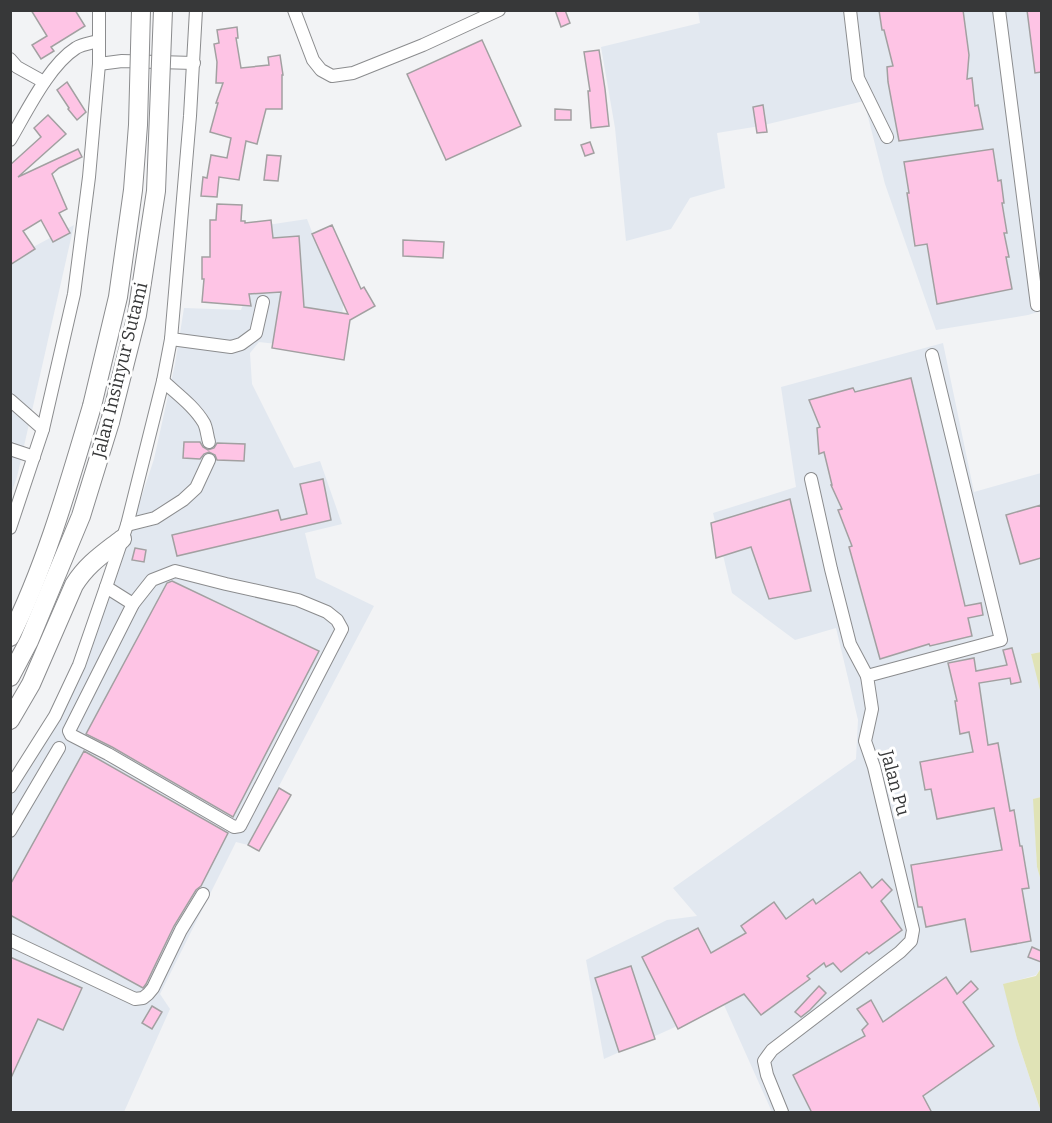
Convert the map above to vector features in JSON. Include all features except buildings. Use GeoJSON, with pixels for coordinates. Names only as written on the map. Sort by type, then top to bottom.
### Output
{"type":"FeatureCollection","features":[{"type":"Feature","properties":{"kind":"highway","name":"Jalan Insinyur Sutami"},"geometry":{"type":"LineString","coordinates":[[10,637],[39,570],[62,505],[92,406],[118,297],[133,190],[138,125],[141,10]]}},
{"type":"Feature","properties":{"kind":"highway","name":"Jalan Insinyur Sutami"},"geometry":{"type":"LineString","coordinates":[[10,677],[29,641],[81,516],[110,422],[137,315],[156,191],[163,10]]}},
{"type":"Feature","properties":{"kind":"highway"},"geometry":{"type":"LineString","coordinates":[[10,720],[31,684],[74,585],[89,565],[124,532]]}},
{"type":"Feature","properties":{"kind":"street"},"geometry":{"type":"LineString","coordinates":[[10,528],[43,429],[74,294],[89,177],[99,64],[99,10]]}},
{"type":"Feature","properties":{"kind":"street"},"geometry":{"type":"LineString","coordinates":[[10,787],[55,716],[79,665],[124,532],[163,381],[171,339],[190,116],[196,10]]}},
{"type":"Feature","properties":{"kind":"street"},"geometry":{"type":"LineString","coordinates":[[294,10],[313,60],[321,70],[332,76],[354,73],[423,45],[499,10]]}},
{"type":"Feature","properties":{"kind":"street"},"geometry":{"type":"LineString","coordinates":[[850,10],[858,78],[887,137]]}},
{"type":"Feature","properties":{"kind":"street"},"geometry":{"type":"LineString","coordinates":[[999,10],[1037,305]]}},
{"type":"Feature","properties":{"kind":"street"},"geometry":{"type":"LineString","coordinates":[[10,140],[44,82],[61,62],[81,45],[98,41]]}},
{"type":"Feature","properties":{"kind":"street"},"geometry":{"type":"LineString","coordinates":[[10,59],[17,67],[44,82]]}},
{"type":"Feature","properties":{"kind":"street"},"geometry":{"type":"LineString","coordinates":[[99,64],[194,63]]}},
{"type":"Feature","properties":{"kind":"street"},"geometry":{"type":"LineString","coordinates":[[171,339],[231,347],[241,344],[256,333],[263,302]]}},
{"type":"Feature","properties":{"kind":"street"},"geometry":{"type":"LineString","coordinates":[[811,479],[850,644],[867,676],[1001,640],[932,355]]}},
{"type":"Feature","properties":{"kind":"street"},"geometry":{"type":"LineString","coordinates":[[163,381],[197,414],[205,425],[209,442]]}},
{"type":"Feature","properties":{"kind":"street"},"geometry":{"type":"LineString","coordinates":[[10,400],[43,429]]}},
{"type":"Feature","properties":{"kind":"street"},"geometry":{"type":"LineString","coordinates":[[10,449],[34,457]]}},
{"type":"Feature","properties":{"kind":"street"},"geometry":{"type":"LineString","coordinates":[[124,532],[155,518],[196,489],[209,460]]}},
{"type":"Feature","properties":{"kind":"street"},"geometry":{"type":"LineString","coordinates":[[175,571],[298,600],[327,612],[337,620],[342,629],[240,826],[234,826],[71,735],[69,731],[133,604],[152,580],[175,571]]}},
{"type":"Feature","properties":{"kind":"street"},"geometry":{"type":"LineString","coordinates":[[106,587],[133,604]]}},
{"type":"Feature","properties":{"kind":"street","name":"Jalan Pu"},"geometry":{"type":"LineString","coordinates":[[782,1113],[764,1061],[772,1050],[900,952],[911,941],[913,930],[874,767],[865,741],[873,709],[867,676]]}},
{"type":"Feature","properties":{"kind":"street"},"geometry":{"type":"LineString","coordinates":[[10,831],[59,748]]}},
{"type":"Feature","properties":{"kind":"street"},"geometry":{"type":"LineString","coordinates":[[10,940],[114,990],[135,999],[143,998],[153,988],[203,894]]}},
{"type":"Feature","properties":{"kind":"shaded area"},"geometry":{"type":"Polygon","coordinates":[[[698,11],[1041,11],[1041,311],[936,330],[885,184],[864,101],[760,126],[717,133],[725,188],[690,198],[671,229],[626,241],[615,128],[601,47],[700,23],[698,11]]]}},
{"type":"Feature","properties":{"kind":"shaded area"},"geometry":{"type":"Polygon","coordinates":[[[307,219],[319,250],[344,298],[338,351],[259,342],[250,353],[252,384],[294,468],[320,461],[342,524],[305,533],[316,578],[374,606],[248,845],[236,842],[160,994],[170,1009],[124,1112],[11,1112],[10,795],[48,735],[85,667],[154,459],[175,364],[184,308],[241,310],[249,286],[247,228],[307,219]]]}},
{"type":"Feature","properties":{"kind":"shaded area"},"geometry":{"type":"Polygon","coordinates":[[[74,225],[17,477],[11,494],[11,259],[74,225]]]}},
{"type":"Feature","properties":{"kind":"shaded area"},"geometry":{"type":"Polygon","coordinates":[[[943,343],[974,492],[1041,473],[1041,652],[1031,654],[1042,694],[1041,797],[1034,799],[1037,867],[1041,881],[1041,968],[1036,975],[1004,984],[1017,1039],[1041,1112],[772,1112],[724,1005],[604,1059],[586,960],[667,920],[697,916],[673,888],[856,759],[858,720],[836,628],[795,640],[732,593],[713,513],[796,487],[781,387],[943,343]]]}},
{"type":"Feature","properties":{"kind":"green space"},"geometry":{"type":"Polygon","coordinates":[[[1042,652],[1041,694],[1031,654],[1042,652]]]}},
{"type":"Feature","properties":{"kind":"green space"},"geometry":{"type":"Polygon","coordinates":[[[1042,797],[1041,881],[1037,867],[1033,799],[1042,797]]]}},
{"type":"Feature","properties":{"kind":"green space"},"geometry":{"type":"Polygon","coordinates":[[[1041,968],[1042,1112],[1017,1039],[1003,984],[1036,976],[1041,968]]]}}]}
